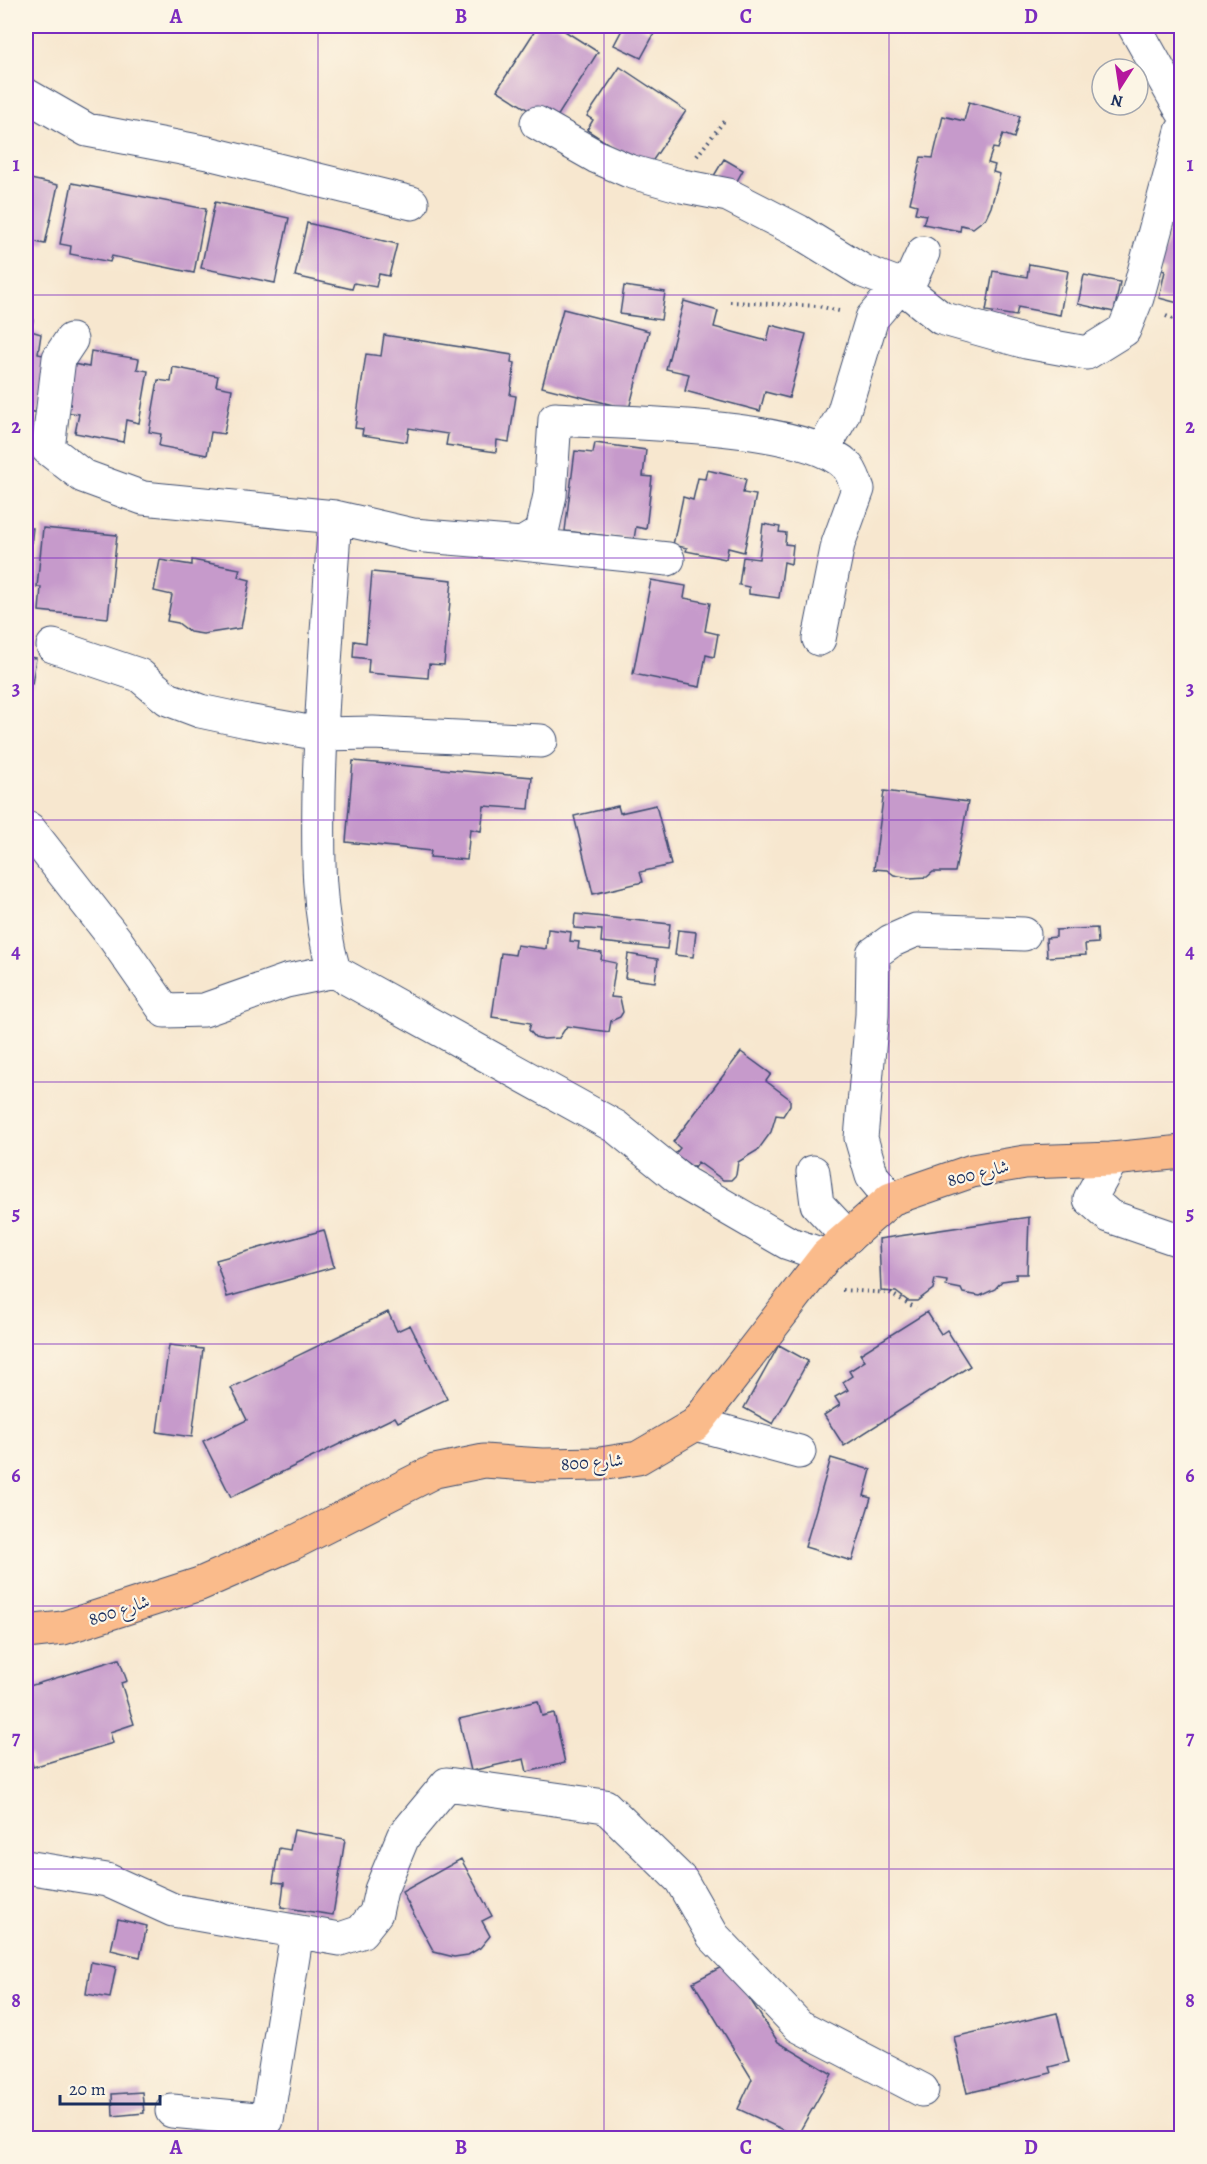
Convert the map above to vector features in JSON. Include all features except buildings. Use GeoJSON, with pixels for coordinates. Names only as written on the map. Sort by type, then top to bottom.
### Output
{"type":"FeatureCollection","features":[{"type":"Feature","properties":{"kind":"main road","name":"شارع 800"},"geometry":{"type":"LineString","coordinates":[[26,1632],[63,1628],[200,1584],[291,1544],[435,1471],[484,1461],[542,1465],[600,1464],[638,1458],[696,1424],[789,1300],[837,1246],[891,1199],[972,1171],[1025,1162],[1112,1159],[1182,1152]]}},
{"type":"Feature","properties":{"kind":"street"},"geometry":{"type":"LineString","coordinates":[[1134,26],[1182,111]]}},
{"type":"Feature","properties":{"kind":"street"},"geometry":{"type":"LineString","coordinates":[[26,94],[87,130],[208,153],[412,203]]}},
{"type":"Feature","properties":{"kind":"street"},"geometry":{"type":"LineString","coordinates":[[537,123],[597,157],[629,171],[682,186],[728,195],[798,231],[863,271],[900,285],[941,318],[1026,342],[1087,353],[1124,330],[1137,298],[1182,131]]}},
{"type":"Feature","properties":{"kind":"street"},"geometry":{"type":"LineString","coordinates":[[823,450],[843,414],[872,318],[900,285],[912,277],[923,253]]}},
{"type":"Feature","properties":{"kind":"street"},"geometry":{"type":"LineString","coordinates":[[71,340],[59,358],[48,449],[83,476],[143,498],[335,518],[413,535],[668,559]]}},
{"type":"Feature","properties":{"kind":"street"},"geometry":{"type":"LineString","coordinates":[[522,544],[542,532],[550,495],[555,419],[679,424],[766,435],[823,450],[847,466],[858,489],[838,544],[819,639]]}},
{"type":"Feature","properties":{"kind":"street"},"geometry":{"type":"LineString","coordinates":[[334,971],[324,937],[318,856],[320,734],[335,518]]}},
{"type":"Feature","properties":{"kind":"street"},"geometry":{"type":"LineString","coordinates":[[53,646],[139,675],[168,699],[200,711],[320,734],[373,733],[541,741]]}},
{"type":"Feature","properties":{"kind":"street"},"geometry":{"type":"LineString","coordinates":[[29,829],[115,939],[165,1011],[204,1010],[286,981],[334,971],[616,1127],[697,1190],[789,1243],[837,1246],[817,1204],[813,1172]]}},
{"type":"Feature","properties":{"kind":"street"},"geometry":{"type":"LineString","coordinates":[[891,1199],[872,1176],[861,1138],[872,1015],[873,954],[891,941],[916,930],[1024,934]]}},
{"type":"Feature","properties":{"kind":"street"},"geometry":{"type":"LineString","coordinates":[[1112,1159],[1090,1199],[1109,1216],[1182,1240]]}},
{"type":"Feature","properties":{"kind":"street"},"geometry":{"type":"LineString","coordinates":[[696,1424],[799,1452]]}},
{"type":"Feature","properties":{"kind":"street"},"geometry":{"type":"LineString","coordinates":[[26,1867],[107,1880],[173,1910],[340,1940],[362,1932],[376,1913],[381,1890],[403,1837],[447,1784],[605,1806],[681,1880],[713,1936],[798,2026],[922,2090]]}},
{"type":"Feature","properties":{"kind":"street"},"geometry":{"type":"LineString","coordinates":[[172,2111],[267,2120],[297,1932]]}},
{"type":"Feature","properties":{"kind":"path"},"geometry":{"type":"LineString","coordinates":[[682,186],[691,164],[724,121]]}},
{"type":"Feature","properties":{"kind":"path"},"geometry":{"type":"LineString","coordinates":[[730,302],[818,306],[872,318]]}},
{"type":"Feature","properties":{"kind":"path"},"geometry":{"type":"LineString","coordinates":[[789,1300],[833,1290],[867,1289],[890,1293],[916,1308]]}}]}
